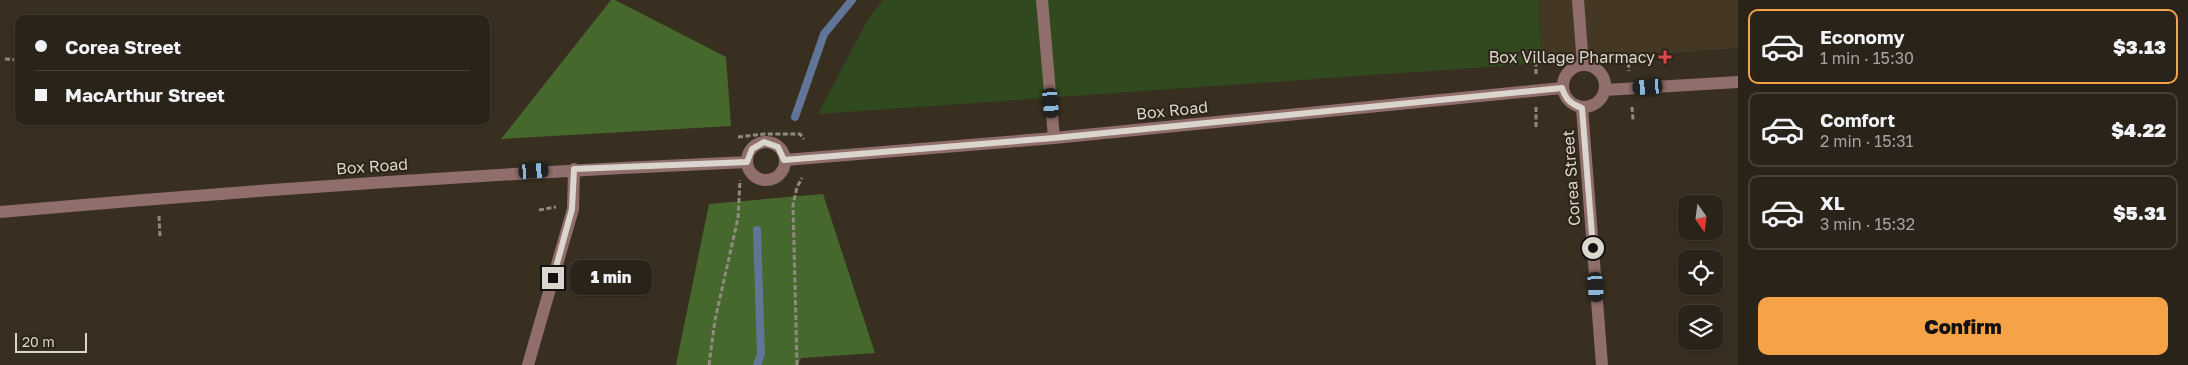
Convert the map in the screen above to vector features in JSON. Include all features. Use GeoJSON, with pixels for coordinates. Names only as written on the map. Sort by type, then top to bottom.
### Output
{"type":"FeatureCollection","features":[{"type":"Feature","properties":{"kind":"street"},"geometry":{"type":"LineString","coordinates":[[1042,0],[1054,138]]}},
{"type":"Feature","properties":{"kind":"street"},"geometry":{"type":"LineString","coordinates":[[1578,0],[1583,64]]}},
{"type":"Feature","properties":{"kind":"street"},"geometry":{"type":"LineString","coordinates":[[1583,64],[1592,66],[1600,72],[1604,80],[1605,90],[1597,103],[1582,108],[1573,105],[1566,98],[1562,88],[1568,72],[1574,67],[1583,64]]}},
{"type":"Feature","properties":{"kind":"street"},"geometry":{"type":"LineString","coordinates":[[1605,90],[1738,82]]}},
{"type":"Feature","properties":{"kind":"street","name":"Box Road"},"geometry":{"type":"LineString","coordinates":[[784,160],[1054,138],[1562,88]]}},
{"type":"Feature","properties":{"kind":"street","name":"Corea Street"},"geometry":{"type":"LineString","coordinates":[[1582,108],[1602,365]]}},
{"type":"Feature","properties":{"kind":"street"},"geometry":{"type":"LineString","coordinates":[[764,142],[778,147],[784,160],[780,174],[767,180],[753,175],[744,162],[752,149],[764,142]]}},
{"type":"Feature","properties":{"kind":"street","name":"Box Road"},"geometry":{"type":"LineString","coordinates":[[0,212],[169,197],[574,169],[744,162]]}},
{"type":"Feature","properties":{"kind":"street"},"geometry":{"type":"LineString","coordinates":[[528,365],[572,209],[574,169]]}},
{"type":"Feature","properties":{"kind":"path"},"geometry":{"type":"LineString","coordinates":[[4,59],[15,60]]}},
{"type":"Feature","properties":{"kind":"path"},"geometry":{"type":"LineString","coordinates":[[738,137],[764,134],[800,134],[816,156]]}},
{"type":"Feature","properties":{"kind":"path"},"geometry":{"type":"LineString","coordinates":[[709,365],[715,320],[738,218],[744,162]]}},
{"type":"Feature","properties":{"kind":"path"},"geometry":{"type":"LineString","coordinates":[[796,187],[793,205],[797,365]]}},
{"type":"Feature","properties":{"kind":"shaded area"},"geometry":{"type":"Polygon","coordinates":[[[1538,0],[1738,0],[1738,48],[1543,63],[1538,0]]]}},
{"type":"Feature","properties":{"kind":"green space"},"geometry":{"type":"Polygon","coordinates":[[[611,0],[615,0],[726,57],[731,126],[501,139],[611,0]]]}},
{"type":"Feature","properties":{"kind":"green space"},"geometry":{"type":"Polygon","coordinates":[[[883,0],[1538,0],[1543,63],[818,114],[867,21],[883,0]]]}},
{"type":"Feature","properties":{"kind":"green space"},"geometry":{"type":"Polygon","coordinates":[[[823,194],[875,353],[801,358],[798,365],[676,365],[709,204],[823,194]]]}},
{"type":"Feature","properties":{"kind":"waterway"},"geometry":{"type":"LineString","coordinates":[[795,117],[824,34],[852,0]]}},
{"type":"Feature","properties":{"kind":"waterway"},"geometry":{"type":"LineString","coordinates":[[757,230],[761,354],[757,365]]}},
{"type":"Feature","properties":{"kind":"place","name":"Box Village Pharmacy"},"geometry":{"type":"Point","coordinates":[1665,57]}},
{"type":"Feature","properties":{"kind":"route"},"geometry":{"type":"LineString","coordinates":[[553,278],[572,209],[574,169],[747,162],[748,155],[752,149],[764,142],[778,147],[782,152],[784,160],[1054,138],[1562,88],[1566,98],[1573,105],[1582,108],[1593,248]]}}]}
